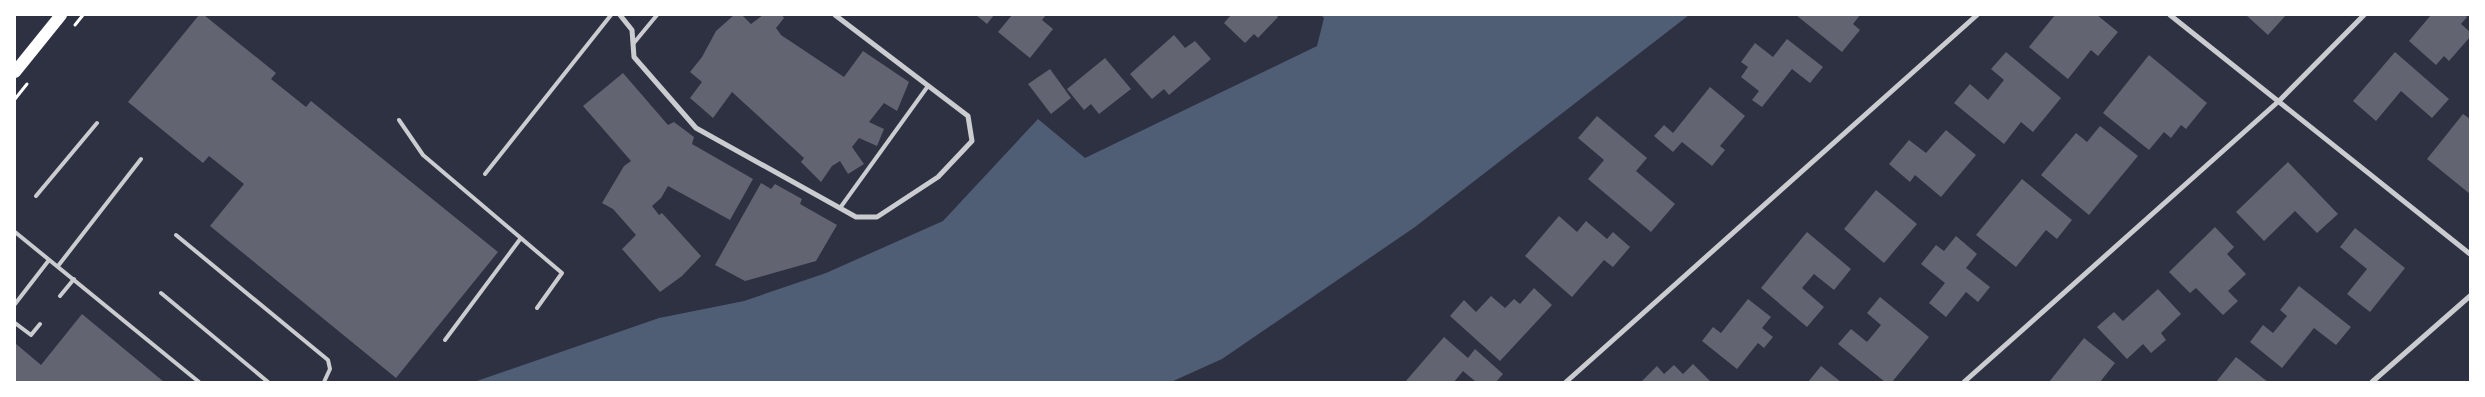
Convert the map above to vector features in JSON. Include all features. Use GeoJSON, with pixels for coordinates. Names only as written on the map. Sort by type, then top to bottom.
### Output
{"type":"FeatureCollection","features":[{"type":"Feature","properties":{"kind":"main road"},"geometry":{"type":"LineString","coordinates":[[15,72],[61,15]]}},
{"type":"Feature","properties":{"kind":"street"},"geometry":{"type":"LineString","coordinates":[[620,15],[632,30],[634,57],[696,128],[856,217],[877,217],[938,177],[972,141],[968,116],[835,15]]}},
{"type":"Feature","properties":{"kind":"street"},"geometry":{"type":"LineString","coordinates":[[1566,382],[1977,15]]}},
{"type":"Feature","properties":{"kind":"street"},"geometry":{"type":"LineString","coordinates":[[2170,15],[2280,100],[2470,254]]}},
{"type":"Feature","properties":{"kind":"street"},"geometry":{"type":"LineString","coordinates":[[1964,382],[2280,100],[2364,15]]}},
{"type":"Feature","properties":{"kind":"street"},"geometry":{"type":"LineString","coordinates":[[2372,382],[2470,296]]}},
{"type":"Feature","properties":{"kind":"lane"},"geometry":{"type":"LineString","coordinates":[[484,174],[611,15]]}},
{"type":"Feature","properties":{"kind":"lane"},"geometry":{"type":"LineString","coordinates":[[633,44],[657,15]]}},
{"type":"Feature","properties":{"kind":"lane"},"geometry":{"type":"LineString","coordinates":[[840,208],[928,86]]}},
{"type":"Feature","properties":{"kind":"lane"},"geometry":{"type":"LineString","coordinates":[[399,120],[423,156],[562,273],[537,308]]}},
{"type":"Feature","properties":{"kind":"lane"},"geometry":{"type":"LineString","coordinates":[[36,196],[97,122]]}},
{"type":"Feature","properties":{"kind":"lane"},"geometry":{"type":"LineString","coordinates":[[58,266],[141,158]]}},
{"type":"Feature","properties":{"kind":"lane"},"geometry":{"type":"LineString","coordinates":[[15,232],[199,382]]}},
{"type":"Feature","properties":{"kind":"lane"},"geometry":{"type":"LineString","coordinates":[[176,235],[328,360],[330,369],[324,382]]}},
{"type":"Feature","properties":{"kind":"lane"},"geometry":{"type":"LineString","coordinates":[[445,340],[521,238]]}},
{"type":"Feature","properties":{"kind":"lane"},"geometry":{"type":"LineString","coordinates":[[15,304],[49,260]]}},
{"type":"Feature","properties":{"kind":"lane"},"geometry":{"type":"LineString","coordinates":[[60,296],[74,280]]}},
{"type":"Feature","properties":{"kind":"lane"},"geometry":{"type":"LineString","coordinates":[[161,293],[268,382]]}},
{"type":"Feature","properties":{"kind":"lane"},"geometry":{"type":"LineString","coordinates":[[15,323],[31,335],[40,324]]}},
{"type":"Feature","properties":{"kind":"water"},"geometry":{"type":"Polygon","coordinates":[[[1321,15],[1689,15],[1415,227],[1222,359],[1171,382],[474,382],[659,318],[744,301],[826,273],[943,221],[1038,119],[1085,158],[1317,46],[1324,18],[1321,15]]]}},
{"type":"Feature","properties":{"kind":"building"},"geometry":{"type":"Polygon","coordinates":[[[199,15],[204,15],[276,73],[271,79],[306,107],[311,101],[498,252],[396,378],[210,226],[244,184],[209,156],[203,163],[128,102],[199,15]]]}},
{"type":"Feature","properties":{"kind":"building"},"geometry":{"type":"Polygon","coordinates":[[[734,15],[742,15],[751,24],[763,15],[782,15],[784,18],[776,28],[781,35],[844,77],[863,51],[909,82],[897,111],[884,103],[869,122],[884,129],[877,146],[859,138],[852,147],[864,164],[848,174],[840,161],[832,166],[821,182],[801,162],[804,158],[732,92],[713,118],[690,98],[702,82],[690,72],[702,57],[716,31],[734,15]]]}},
{"type":"Feature","properties":{"kind":"building"},"geometry":{"type":"Polygon","coordinates":[[[976,15],[994,15],[987,24],[976,15]]]}},
{"type":"Feature","properties":{"kind":"building"},"geometry":{"type":"Polygon","coordinates":[[[1012,15],[1046,15],[1042,20],[1053,29],[1030,58],[998,32],[1012,15]]]}},
{"type":"Feature","properties":{"kind":"building"},"geometry":{"type":"Polygon","coordinates":[[[1231,15],[1276,15],[1278,17],[1258,38],[1254,34],[1245,43],[1224,23],[1231,15]]]}},
{"type":"Feature","properties":{"kind":"building"},"geometry":{"type":"Polygon","coordinates":[[[1796,15],[1860,15],[1853,24],[1860,30],[1842,52],[1796,15]]]}},
{"type":"Feature","properties":{"kind":"building"},"geometry":{"type":"Polygon","coordinates":[[[2055,15],[2097,15],[2118,32],[2098,56],[2091,50],[2068,79],[2029,47],[2055,15]]]}},
{"type":"Feature","properties":{"kind":"building"},"geometry":{"type":"Polygon","coordinates":[[[2246,15],[2286,15],[2268,35],[2246,15]]]}},
{"type":"Feature","properties":{"kind":"building"},"geometry":{"type":"Polygon","coordinates":[[[2431,15],[2465,15],[2467,17],[2461,24],[2470,32],[2470,37],[2449,61],[2444,56],[2436,65],[2409,41],[2431,15]]]}},
{"type":"Feature","properties":{"kind":"building"},"geometry":{"type":"Polygon","coordinates":[[[1174,35],[1185,48],[1195,41],[1211,59],[1169,95],[1164,89],[1152,99],[1130,74],[1174,35]]]}},
{"type":"Feature","properties":{"kind":"building"},"geometry":{"type":"Polygon","coordinates":[[[1787,39],[1823,67],[1810,83],[1792,69],[1762,107],[1752,100],[1759,91],[1741,77],[1748,67],[1741,62],[1755,43],[1773,57],[1787,39]]]}},
{"type":"Feature","properties":{"kind":"building"},"geometry":{"type":"Polygon","coordinates":[[[2006,52],[2061,98],[2033,132],[2021,122],[2004,144],[1954,103],[1970,84],[1988,100],[2004,80],[1991,69],[2006,52]]]}},
{"type":"Feature","properties":{"kind":"building"},"geometry":{"type":"Polygon","coordinates":[[[2395,52],[2449,99],[2432,118],[2401,91],[2376,121],[2353,101],[2395,52]]]}},
{"type":"Feature","properties":{"kind":"building"},"geometry":{"type":"Polygon","coordinates":[[[2149,55],[2207,103],[2186,129],[2181,125],[2171,138],[2164,132],[2149,150],[2103,113],[2149,55]]]}},
{"type":"Feature","properties":{"kind":"building"},"geometry":{"type":"Polygon","coordinates":[[[1105,58],[1131,89],[1099,114],[1091,104],[1084,110],[1067,89],[1105,58]]]}},
{"type":"Feature","properties":{"kind":"building"},"geometry":{"type":"Polygon","coordinates":[[[1050,69],[1071,98],[1051,114],[1028,84],[1050,69]]]}},
{"type":"Feature","properties":{"kind":"building"},"geometry":{"type":"Polygon","coordinates":[[[623,73],[668,125],[674,122],[694,137],[692,144],[753,179],[730,220],[668,186],[661,198],[652,206],[659,215],[662,213],[701,256],[682,276],[660,292],[622,249],[636,235],[613,209],[602,203],[624,166],[631,161],[583,106],[623,73]]]}},
{"type":"Feature","properties":{"kind":"building"},"geometry":{"type":"Polygon","coordinates":[[[1710,87],[1745,116],[1720,146],[1725,150],[1712,166],[1682,142],[1673,152],[1654,136],[1664,125],[1673,133],[1710,87]]]}},
{"type":"Feature","properties":{"kind":"building"},"geometry":{"type":"Polygon","coordinates":[[[2463,114],[2470,119],[2470,194],[2427,159],[2463,114]]]}},
{"type":"Feature","properties":{"kind":"building"},"geometry":{"type":"Polygon","coordinates":[[[1597,116],[1647,158],[1636,171],[1675,204],[1651,232],[1588,179],[1604,160],[1578,138],[1597,116]]]}},
{"type":"Feature","properties":{"kind":"building"},"geometry":{"type":"Polygon","coordinates":[[[2100,126],[2138,156],[2089,215],[2041,175],[2076,133],[2087,142],[2100,126]]]}},
{"type":"Feature","properties":{"kind":"building"},"geometry":{"type":"Polygon","coordinates":[[[1946,130],[1976,155],[1941,197],[1915,175],[1910,182],[1889,164],[1909,140],[1926,153],[1946,130]]]}},
{"type":"Feature","properties":{"kind":"building"},"geometry":{"type":"Polygon","coordinates":[[[2288,162],[2338,214],[2317,233],[2295,211],[2264,241],[2236,212],[2288,162]]]}},
{"type":"Feature","properties":{"kind":"building"},"geometry":{"type":"Polygon","coordinates":[[[2022,179],[2072,220],[2057,239],[2046,230],[2016,267],[1976,235],[2022,179]]]}},
{"type":"Feature","properties":{"kind":"building"},"geometry":{"type":"Polygon","coordinates":[[[761,183],[771,189],[775,184],[802,199],[800,204],[837,225],[816,261],[745,281],[715,265],[761,183]]]}},
{"type":"Feature","properties":{"kind":"building"},"geometry":{"type":"Polygon","coordinates":[[[1876,190],[1917,224],[1884,263],[1844,229],[1876,190]]]}},
{"type":"Feature","properties":{"kind":"building"},"geometry":{"type":"Polygon","coordinates":[[[1559,216],[1577,232],[1586,221],[1607,239],[1613,232],[1630,247],[1613,267],[1604,260],[1572,297],[1525,256],[1559,216]]]}},
{"type":"Feature","properties":{"kind":"building"},"geometry":{"type":"Polygon","coordinates":[[[2215,227],[2234,247],[2227,254],[2246,274],[2228,291],[2238,301],[2223,315],[2196,288],[2190,293],[2169,272],[2215,227]]]}},
{"type":"Feature","properties":{"kind":"building"},"geometry":{"type":"Polygon","coordinates":[[[2355,228],[2405,268],[2370,312],[2347,294],[2367,269],[2340,247],[2355,228]]]}},
{"type":"Feature","properties":{"kind":"building"},"geometry":{"type":"Polygon","coordinates":[[[1807,232],[1851,269],[1834,290],[1814,274],[1802,288],[1824,307],[1807,327],[1761,288],[1807,232]]]}},
{"type":"Feature","properties":{"kind":"building"},"geometry":{"type":"Polygon","coordinates":[[[1956,236],[1977,254],[1966,268],[1990,287],[1978,302],[1966,292],[1946,317],[1929,303],[1945,283],[1921,264],[1936,245],[1944,251],[1956,236]]]}},
{"type":"Feature","properties":{"kind":"building"},"geometry":{"type":"Polygon","coordinates":[[[2299,286],[2351,327],[2336,345],[2314,328],[2282,368],[2250,342],[2263,325],[2273,333],[2287,316],[2280,310],[2299,286]]]}},
{"type":"Feature","properties":{"kind":"building"},"geometry":{"type":"Polygon","coordinates":[[[1534,288],[1552,305],[1500,361],[1450,316],[1464,300],[1476,312],[1491,296],[1505,308],[1514,299],[1520,304],[1534,288]]]}},
{"type":"Feature","properties":{"kind":"building"},"geometry":{"type":"Polygon","coordinates":[[[2158,289],[2181,314],[2161,333],[2166,340],[2151,353],[2143,344],[2127,359],[2097,327],[2114,312],[2123,321],[2158,289]]]}},
{"type":"Feature","properties":{"kind":"building"},"geometry":{"type":"Polygon","coordinates":[[[1880,297],[1929,337],[1892,382],[1885,382],[1838,344],[1851,329],[1867,342],[1881,325],[1867,313],[1880,297]]]}},
{"type":"Feature","properties":{"kind":"building"},"geometry":{"type":"Polygon","coordinates":[[[1748,299],[1771,317],[1762,328],[1773,337],[1764,348],[1758,343],[1737,369],[1702,341],[1713,327],[1721,333],[1748,299]]]}},
{"type":"Feature","properties":{"kind":"building"},"geometry":{"type":"Polygon","coordinates":[[[82,314],[164,382],[15,382],[15,343],[41,365],[82,314]]]}},
{"type":"Feature","properties":{"kind":"building"},"geometry":{"type":"Polygon","coordinates":[[[1444,337],[1468,358],[1475,349],[1503,374],[1496,382],[1476,382],[1463,371],[1454,382],[1405,382],[1444,337]]]}},
{"type":"Feature","properties":{"kind":"building"},"geometry":{"type":"Polygon","coordinates":[[[2084,338],[2115,363],[2100,382],[2049,382],[2084,338]]]}},
{"type":"Feature","properties":{"kind":"building"},"geometry":{"type":"Polygon","coordinates":[[[2236,357],[2268,382],[2216,382],[2236,357]]]}},
{"type":"Feature","properties":{"kind":"building"},"geometry":{"type":"Polygon","coordinates":[[[1693,364],[1711,382],[1641,382],[1657,366],[1664,374],[1674,365],[1683,374],[1693,364]]]}},
{"type":"Feature","properties":{"kind":"building"},"geometry":{"type":"Polygon","coordinates":[[[1821,366],[1841,382],[1808,382],[1821,366]]]}}]}
